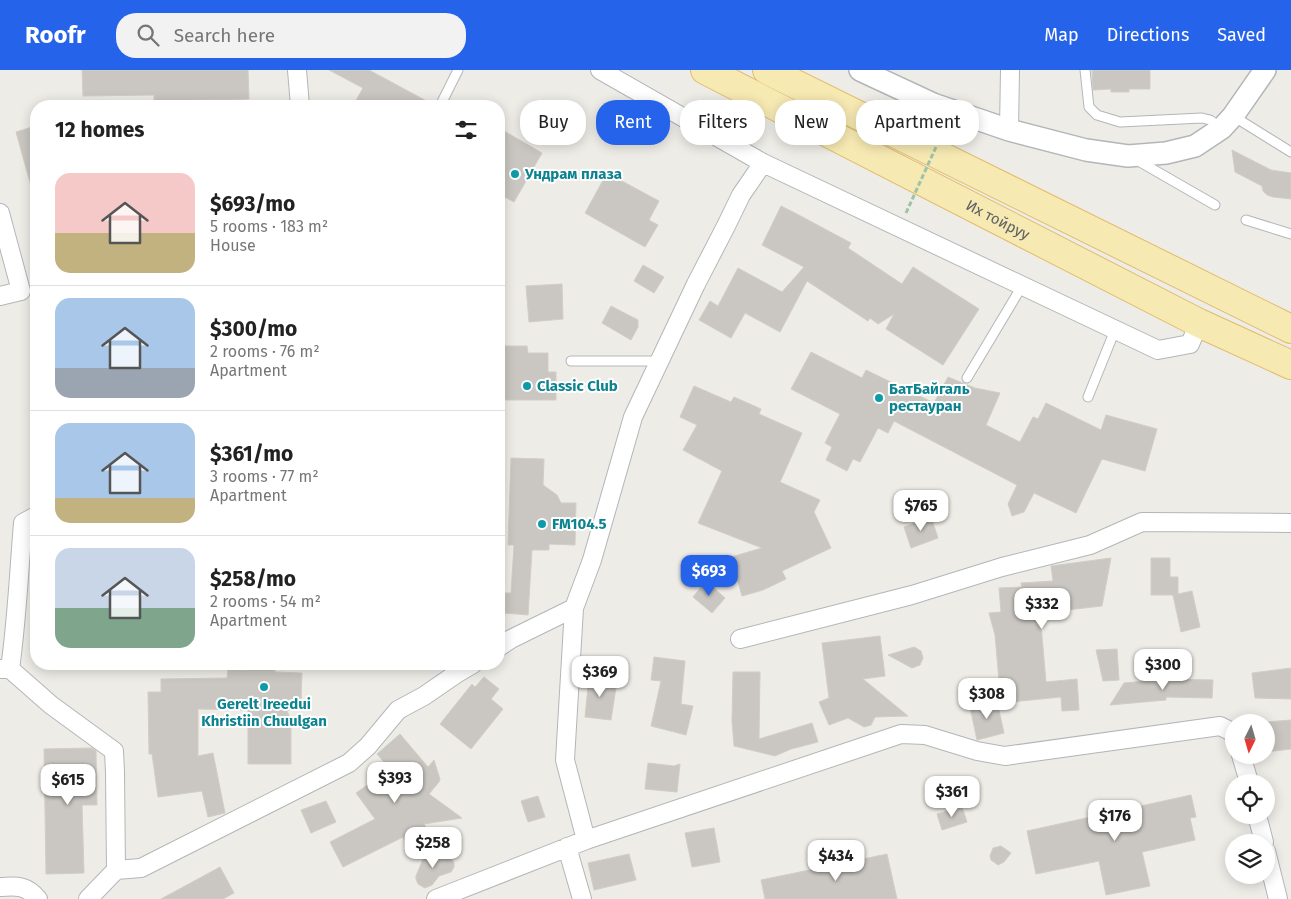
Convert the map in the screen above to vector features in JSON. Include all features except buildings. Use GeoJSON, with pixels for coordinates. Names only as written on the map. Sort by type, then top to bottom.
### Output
{"type":"FeatureCollection","features":[{"type":"Feature","properties":{"kind":"main road","name":"Их тойруу"},"geometry":{"type":"LineString","coordinates":[[705,70],[1199,323],[1291,365]]}},
{"type":"Feature","properties":{"kind":"main road"},"geometry":{"type":"LineString","coordinates":[[767,70],[1291,329]]}},
{"type":"Feature","properties":{"kind":"street"},"geometry":{"type":"LineString","coordinates":[[297,70],[300,100]]}},
{"type":"Feature","properties":{"kind":"street"},"geometry":{"type":"LineString","coordinates":[[600,70],[763,163],[1158,350],[1190,344],[1199,323]]}},
{"type":"Feature","properties":{"kind":"street"},"geometry":{"type":"LineString","coordinates":[[860,70],[885,76],[933,104],[1009,130],[1086,150],[1128,156],[1166,153],[1195,146],[1227,122],[1265,70]]}},
{"type":"Feature","properties":{"kind":"street"},"geometry":{"type":"LineString","coordinates":[[1009,130],[1010,70]]}},
{"type":"Feature","properties":{"kind":"street"},"geometry":{"type":"LineString","coordinates":[[586,840],[565,760],[574,608],[592,560],[633,417],[696,284],[741,195],[763,163]]}},
{"type":"Feature","properties":{"kind":"street"},"geometry":{"type":"LineString","coordinates":[[0,213],[21,290],[0,296]]}},
{"type":"Feature","properties":{"kind":"street"},"geometry":{"type":"LineString","coordinates":[[30,519],[23,523],[15,632],[5,669],[114,751],[116,772],[116,870]]}},
{"type":"Feature","properties":{"kind":"street"},"geometry":{"type":"LineString","coordinates":[[740,639],[912,595],[1002,567],[1090,545],[1142,522],[1291,523]]}},
{"type":"Feature","properties":{"kind":"street"},"geometry":{"type":"LineString","coordinates":[[505,643],[574,608]]}},
{"type":"Feature","properties":{"kind":"street"},"geometry":{"type":"LineString","coordinates":[[88,899],[116,870],[141,868],[349,764],[368,746],[398,710],[424,696],[463,670]]}},
{"type":"Feature","properties":{"kind":"street"},"geometry":{"type":"LineString","coordinates":[[436,899],[586,840],[901,734],[925,734],[977,751],[1005,756],[1220,726],[1225,728]]}},
{"type":"Feature","properties":{"kind":"street"},"geometry":{"type":"LineString","coordinates":[[567,847],[582,899]]}},
{"type":"Feature","properties":{"kind":"street"},"geometry":{"type":"LineString","coordinates":[[1274,884],[1278,899]]}},
{"type":"Feature","properties":{"kind":"street"},"geometry":{"type":"LineString","coordinates":[[0,887],[20,886],[32,892],[38,899]]}},
{"type":"Feature","properties":{"kind":"lane"},"geometry":{"type":"LineString","coordinates":[[443,100],[458,70]]}},
{"type":"Feature","properties":{"kind":"lane"},"geometry":{"type":"LineString","coordinates":[[1085,70],[1089,108],[1097,115],[1120,122],[1202,118],[1227,122],[1291,152]]}},
{"type":"Feature","properties":{"kind":"lane"},"geometry":{"type":"LineString","coordinates":[[1128,156],[1215,205]]}},
{"type":"Feature","properties":{"kind":"lane"},"geometry":{"type":"LineString","coordinates":[[1246,220],[1291,234]]}},
{"type":"Feature","properties":{"kind":"lane"},"geometry":{"type":"LineString","coordinates":[[967,378],[1022,286]]}},
{"type":"Feature","properties":{"kind":"lane"},"geometry":{"type":"LineString","coordinates":[[1088,397],[1115,330]]}},
{"type":"Feature","properties":{"kind":"lane"},"geometry":{"type":"LineString","coordinates":[[571,361],[661,361]]}},
{"type":"Feature","properties":{"kind":"path"},"geometry":{"type":"LineString","coordinates":[[906,214],[936,145]]}},
{"type":"Feature","properties":{"kind":"place","name":"Ундрам плаза"},"geometry":{"type":"Point","coordinates":[515,174]}},
{"type":"Feature","properties":{"kind":"place","name":"Classic Club"},"geometry":{"type":"Point","coordinates":[527,386]}},
{"type":"Feature","properties":{"kind":"place","name":"БатБайгаль рестауран"},"geometry":{"type":"Point","coordinates":[879,398]}},
{"type":"Feature","properties":{"kind":"place","name":"FM104.5"},"geometry":{"type":"Point","coordinates":[542,524]}},
{"type":"Feature","properties":{"kind":"place","name":"Gerelt Ireedui Khristiin Chuulgan"},"geometry":{"type":"Point","coordinates":[264,687]}}]}
